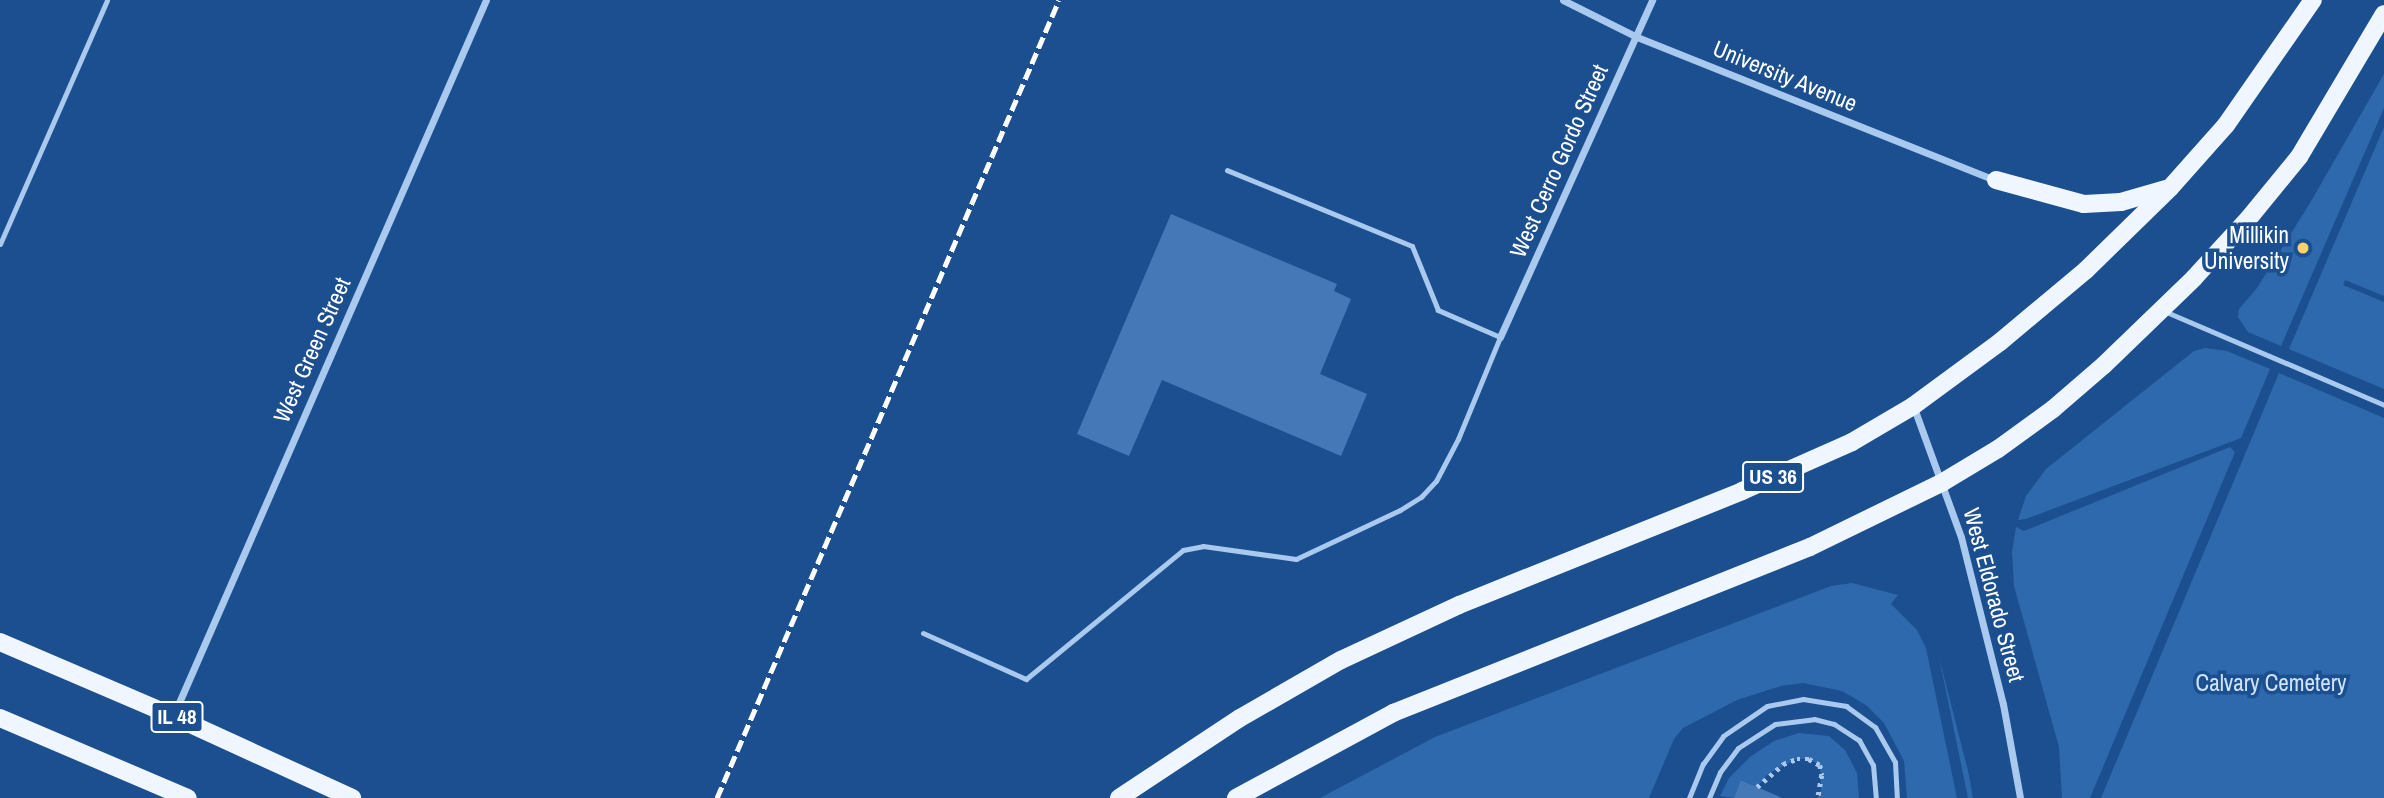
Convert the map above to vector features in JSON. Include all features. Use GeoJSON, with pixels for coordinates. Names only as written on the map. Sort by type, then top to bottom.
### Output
{"type":"FeatureCollection","features":[{"type":"Feature","properties":{"kind":"main road","name":"US 36"},"geometry":{"type":"LineString","coordinates":[[1119,798],[1240,718],[1341,660],[1459,605],[1742,491],[1852,442],[1913,406],[2000,342],[2086,270],[2169,188],[2225,125],[2313,0]]}},
{"type":"Feature","properties":{"kind":"main road"},"geometry":{"type":"LineString","coordinates":[[1236,798],[1393,713],[1810,547],[1943,482],[2053,410],[2161,310],[2249,218],[2299,157],[2384,14]]}},
{"type":"Feature","properties":{"kind":"main road"},"geometry":{"type":"LineString","coordinates":[[1996,180],[2084,204],[2121,202],[2169,188]]}},
{"type":"Feature","properties":{"kind":"main road","name":"IL 48"},"geometry":{"type":"LineString","coordinates":[[0,642],[173,716],[352,798]]}},
{"type":"Feature","properties":{"kind":"main road"},"geometry":{"type":"LineString","coordinates":[[0,718],[188,798]]}},
{"type":"Feature","properties":{"kind":"street","name":"West Green Street"},"geometry":{"type":"LineString","coordinates":[[173,716],[486,0]]}},
{"type":"Feature","properties":{"kind":"street","name":"University Avenue"},"geometry":{"type":"LineString","coordinates":[[1563,0],[1637,37],[1996,180]]}},
{"type":"Feature","properties":{"kind":"street","name":"West Cerro Gordo Street"},"geometry":{"type":"LineString","coordinates":[[1500,337],[1652,0]]}},
{"type":"Feature","properties":{"kind":"street","name":"West Eldorado Street"},"geometry":{"type":"LineString","coordinates":[[1913,406],[1961,537],[2003,704],[2020,798]]}},
{"type":"Feature","properties":{"kind":"lane"},"geometry":{"type":"LineString","coordinates":[[0,244],[107,0]]}},
{"type":"Feature","properties":{"kind":"lane"},"geometry":{"type":"LineString","coordinates":[[923,633],[1026,679],[1183,550],[1203,546],[1296,559],[1400,510],[1421,497],[1449,460],[1500,337],[1438,310],[1412,246],[1227,170]]}},
{"type":"Feature","properties":{"kind":"lane"},"geometry":{"type":"LineString","coordinates":[[2161,310],[2384,405]]}},
{"type":"Feature","properties":{"kind":"lane"},"geometry":{"type":"LineString","coordinates":[[1689,798],[1703,764],[1723,736],[1767,706],[1803,699],[1846,706],[1875,727],[1895,762],[1897,798]]}},
{"type":"Feature","properties":{"kind":"lane"},"geometry":{"type":"LineString","coordinates":[[1709,798],[1720,772],[1738,748],[1775,724],[1814,719],[1834,724],[1859,740],[1873,765],[1876,798]]}},
{"type":"Feature","properties":{"kind":"path"},"geometry":{"type":"LineString","coordinates":[[1757,787],[1783,764],[1797,759],[1809,759],[1820,765],[1822,775],[1818,798]]}},
{"type":"Feature","properties":{"kind":"green space"},"geometry":{"type":"Polygon","coordinates":[[[2384,74],[2384,108],[2281,346],[2248,332],[2238,317],[2239,309],[2257,288],[2310,203],[2384,74]]]}},
{"type":"Feature","properties":{"kind":"green space"},"geometry":{"type":"Polygon","coordinates":[[[2384,127],[2384,296],[2345,280],[2343,285],[2384,302],[2384,389],[2289,349],[2384,127]]]}},
{"type":"Feature","properties":{"kind":"green space"},"geometry":{"type":"Polygon","coordinates":[[[2205,348],[2227,351],[2270,369],[2241,438],[2018,520],[2026,496],[2046,469],[2194,351],[2205,348]]]}},
{"type":"Feature","properties":{"kind":"green space","name":"Calvary Cemetery"},"geometry":{"type":"Polygon","coordinates":[[[2279,373],[2384,418],[2384,798],[2101,798],[2279,373]]]}},
{"type":"Feature","properties":{"kind":"green space"},"geometry":{"type":"Polygon","coordinates":[[[2230,447],[2235,452],[2090,798],[2062,798],[2059,747],[2014,586],[2012,552],[2016,527],[2024,531],[2230,447]]]}},
{"type":"Feature","properties":{"kind":"green space"},"geometry":{"type":"Polygon","coordinates":[[[1852,583],[1898,595],[1891,604],[1917,630],[1926,648],[1957,798],[1907,798],[1904,761],[1884,723],[1866,705],[1842,691],[1803,683],[1781,686],[1737,700],[1683,728],[1674,739],[1649,798],[1320,798],[1435,737],[1831,586],[1852,583]]]}},
{"type":"Feature","properties":{"kind":"green space"},"geometry":{"type":"Polygon","coordinates":[[[1939,657],[1969,775],[1973,798],[1968,798],[1939,657]]]}},
{"type":"Feature","properties":{"kind":"green space"},"geometry":{"type":"Polygon","coordinates":[[[1799,733],[1829,736],[1845,750],[1857,773],[1859,798],[1818,798],[1821,789],[1820,765],[1809,759],[1797,759],[1768,774],[1757,787],[1742,780],[1734,798],[1720,796],[1729,778],[1750,757],[1774,741],[1799,733]]]}},
{"type":"Feature","properties":{"kind":"building"},"geometry":{"type":"Polygon","coordinates":[[[1171,214],[1337,284],[1334,291],[1351,299],[1320,374],[1367,394],[1341,456],[1162,380],[1129,456],[1077,434],[1171,214]]]}},
{"type":"Feature","properties":{"kind":"building"},"geometry":{"type":"Polygon","coordinates":[[[1741,780],[1757,787],[1782,798],[1734,798],[1741,780]]]}},
{"type":"Feature","properties":{"kind":"railway"},"geometry":{"type":"LineString","coordinates":[[717,798],[1059,0]]}},
{"type":"Feature","properties":{"kind":"place","name":"Millikin University"},"geometry":{"type":"Point","coordinates":[2303,248]}}]}
